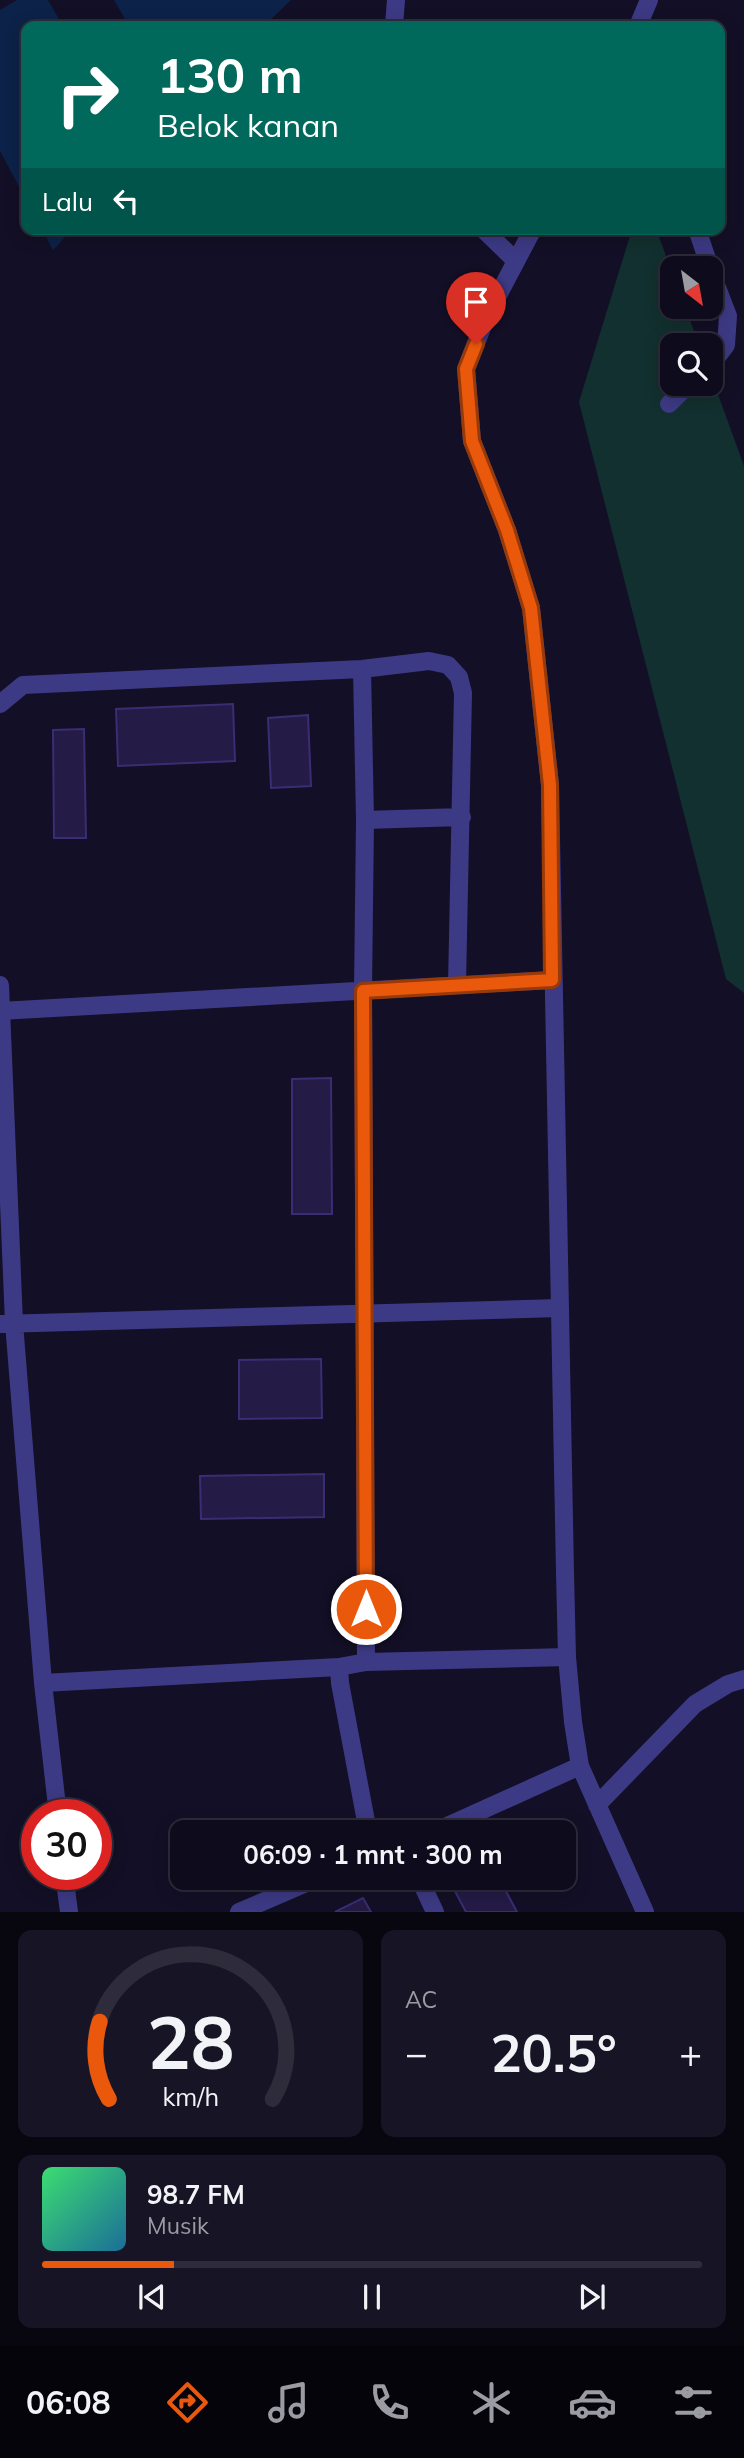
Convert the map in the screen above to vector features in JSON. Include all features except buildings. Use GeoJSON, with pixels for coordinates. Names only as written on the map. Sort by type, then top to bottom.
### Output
{"type":"FeatureCollection","features":[{"type":"Feature","properties":{"kind":"street"},"geometry":{"type":"LineString","coordinates":[[394,21],[396,0]]}},
{"type":"Feature","properties":{"kind":"street"},"geometry":{"type":"LineString","coordinates":[[640,21],[649,0]]}},
{"type":"Feature","properties":{"kind":"street"},"geometry":{"type":"LineString","coordinates":[[489,235],[516,261]]}},
{"type":"Feature","properties":{"kind":"street"},"geometry":{"type":"LineString","coordinates":[[530,235],[485,320],[466,369],[467,404],[472,441],[507,530],[531,608],[550,785],[567,1657],[573,1722],[580,1766],[645,1912]]}},
{"type":"Feature","properties":{"kind":"street"},"geometry":{"type":"LineString","coordinates":[[699,235],[706,256]]}},
{"type":"Feature","properties":{"kind":"street"},"geometry":{"type":"LineString","coordinates":[[723,303],[728,316],[726,345],[723,349]]}},
{"type":"Feature","properties":{"kind":"street"},"geometry":{"type":"LineString","coordinates":[[669,404],[677,396]]}},
{"type":"Feature","properties":{"kind":"street"},"geometry":{"type":"LineString","coordinates":[[0,704],[23,685],[362,669],[429,662],[448,665],[458,677],[463,693],[457,985]]}},
{"type":"Feature","properties":{"kind":"street"},"geometry":{"type":"LineString","coordinates":[[362,669],[365,820],[363,991],[366,1662]]}},
{"type":"Feature","properties":{"kind":"street"},"geometry":{"type":"LineString","coordinates":[[365,820],[462,817]]}},
{"type":"Feature","properties":{"kind":"street"},"geometry":{"type":"LineString","coordinates":[[1,1011],[552,980]]}},
{"type":"Feature","properties":{"kind":"street"},"geometry":{"type":"LineString","coordinates":[[0,985],[7,1324],[56,1799]]}},
{"type":"Feature","properties":{"kind":"street"},"geometry":{"type":"LineString","coordinates":[[7,1324],[559,1308]]}},
{"type":"Feature","properties":{"kind":"street"},"geometry":{"type":"LineString","coordinates":[[43,1683],[340,1667],[366,1662],[567,1657]]}},
{"type":"Feature","properties":{"kind":"street"},"geometry":{"type":"LineString","coordinates":[[340,1667],[340,1683],[366,1820]]}},
{"type":"Feature","properties":{"kind":"street"},"geometry":{"type":"LineString","coordinates":[[597,1805],[695,1704],[728,1684],[744,1679]]}},
{"type":"Feature","properties":{"kind":"street"},"geometry":{"type":"LineString","coordinates":[[461,1820],[580,1766]]}},
{"type":"Feature","properties":{"kind":"street"},"geometry":{"type":"LineString","coordinates":[[66,1890],[68,1912]]}},
{"type":"Feature","properties":{"kind":"street"},"geometry":{"type":"LineString","coordinates":[[239,1912],[290,1890]]}},
{"type":"Feature","properties":{"kind":"street"},"geometry":{"type":"LineString","coordinates":[[425,1890],[435,1912]]}},
{"type":"Feature","properties":{"kind":"green space"},"geometry":{"type":"Polygon","coordinates":[[[630,235],[658,235],[666,256],[660,256],[660,319],[690,319],[695,333],[660,333],[660,396],[719,396],[744,466],[744,993],[726,979],[579,402],[630,235]]]}},
{"type":"Feature","properties":{"kind":"water"},"geometry":{"type":"Polygon","coordinates":[[[17,0],[48,0],[60,21],[21,21],[21,191],[0,151],[0,10],[17,0]]]}},
{"type":"Feature","properties":{"kind":"water"},"geometry":{"type":"Polygon","coordinates":[[[114,0],[291,0],[269,21],[126,21],[114,0]]]}},
{"type":"Feature","properties":{"kind":"water"},"geometry":{"type":"Polygon","coordinates":[[[45,235],[67,235],[53,250],[45,235]]]}},
{"type":"Feature","properties":{"kind":"route"},"geometry":{"type":"LineString","coordinates":[[366,1609],[363,991],[552,980],[550,785],[531,608],[507,530],[472,441],[466,369],[476,344]]}}]}
